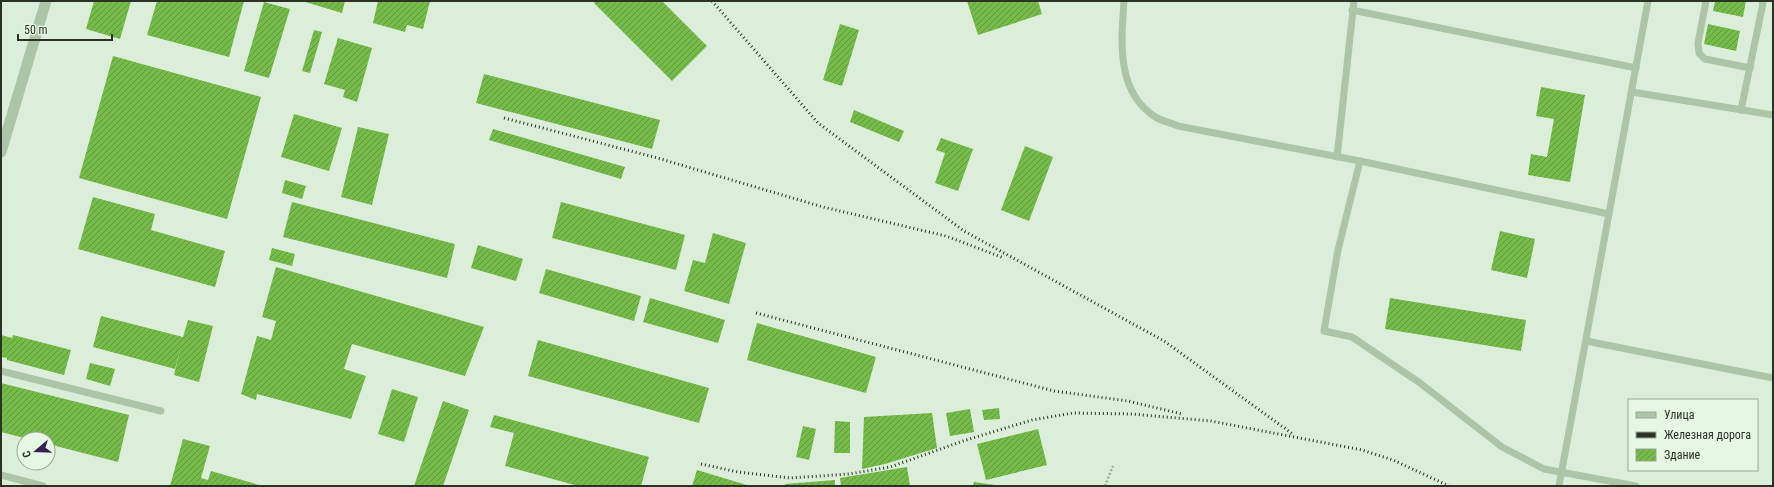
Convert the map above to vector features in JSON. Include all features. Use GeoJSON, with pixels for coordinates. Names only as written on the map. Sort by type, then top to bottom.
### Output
{"type":"FeatureCollection","features":[{"type":"Feature","properties":{"kind":"street"},"geometry":{"type":"LineString","coordinates":[[1,152],[46,1]]}},
{"type":"Feature","properties":{"kind":"lane"},"geometry":{"type":"LineString","coordinates":[[1124,1],[1121,34],[1123,62],[1130,88],[1139,103],[1158,118],[1178,126],[1360,161],[1609,214]]}},
{"type":"Feature","properties":{"kind":"lane"},"geometry":{"type":"LineString","coordinates":[[1337,157],[1354,1]]}},
{"type":"Feature","properties":{"kind":"lane"},"geometry":{"type":"LineString","coordinates":[[1559,486],[1648,1]]}},
{"type":"Feature","properties":{"kind":"lane"},"geometry":{"type":"LineString","coordinates":[[1706,1],[1698,43],[1699,53],[1705,59],[1750,68]]}},
{"type":"Feature","properties":{"kind":"lane"},"geometry":{"type":"LineString","coordinates":[[1741,110],[1763,3],[1762,1]]}},
{"type":"Feature","properties":{"kind":"lane"},"geometry":{"type":"LineString","coordinates":[[1352,10],[1636,68]]}},
{"type":"Feature","properties":{"kind":"lane"},"geometry":{"type":"LineString","coordinates":[[1632,92],[1773,115]]}},
{"type":"Feature","properties":{"kind":"lane"},"geometry":{"type":"LineString","coordinates":[[1360,161],[1338,250],[1324,331],[1352,337],[1420,383],[1502,447],[1544,469],[1636,486]]}},
{"type":"Feature","properties":{"kind":"lane"},"geometry":{"type":"LineString","coordinates":[[1586,340],[1773,378]]}},
{"type":"Feature","properties":{"kind":"lane"},"geometry":{"type":"LineString","coordinates":[[1,371],[161,411]]}},
{"type":"Feature","properties":{"kind":"lane"},"geometry":{"type":"LineString","coordinates":[[1,474],[43,486]]}},
{"type":"Feature","properties":{"kind":"path"},"geometry":{"type":"LineString","coordinates":[[1104,486],[1113,466]]}},
{"type":"Feature","properties":{"kind":"building"},"geometry":{"type":"Polygon","coordinates":[[[94,1],[131,1],[120,39],[86,29],[94,1]]]}},
{"type":"Feature","properties":{"kind":"building"},"geometry":{"type":"Polygon","coordinates":[[[157,1],[244,1],[229,57],[147,35],[157,1]]]}},
{"type":"Feature","properties":{"kind":"building"},"geometry":{"type":"Polygon","coordinates":[[[302,1],[345,1],[342,13],[302,1]]]}},
{"type":"Feature","properties":{"kind":"building"},"geometry":{"type":"Polygon","coordinates":[[[378,1],[430,1],[423,29],[407,25],[405,32],[373,23],[378,1]]]}},
{"type":"Feature","properties":{"kind":"building"},"geometry":{"type":"Polygon","coordinates":[[[595,1],[662,1],[707,46],[672,81],[594,3],[595,1]]]}},
{"type":"Feature","properties":{"kind":"building"},"geometry":{"type":"Polygon","coordinates":[[[967,1],[1038,1],[1042,14],[978,35],[967,1]]]}},
{"type":"Feature","properties":{"kind":"building"},"geometry":{"type":"Polygon","coordinates":[[[1715,1],[1746,1],[1743,17],[1713,11],[1715,1]]]}},
{"type":"Feature","properties":{"kind":"building"},"geometry":{"type":"Polygon","coordinates":[[[264,2],[290,9],[269,78],[244,71],[264,2]]]}},
{"type":"Feature","properties":{"kind":"building"},"geometry":{"type":"Polygon","coordinates":[[[840,24],[859,30],[842,86],[823,80],[840,24]]]}},
{"type":"Feature","properties":{"kind":"building"},"geometry":{"type":"Polygon","coordinates":[[[1708,24],[1740,31],[1736,51],[1704,44],[1708,24]]]}},
{"type":"Feature","properties":{"kind":"building"},"geometry":{"type":"Polygon","coordinates":[[[314,30],[322,32],[310,73],[302,71],[314,30]]]}},
{"type":"Feature","properties":{"kind":"building"},"geometry":{"type":"Polygon","coordinates":[[[338,38],[372,48],[357,102],[343,97],[345,90],[324,84],[338,38]]]}},
{"type":"Feature","properties":{"kind":"building"},"geometry":{"type":"Polygon","coordinates":[[[113,56],[261,97],[227,219],[79,178],[113,56]]]}},
{"type":"Feature","properties":{"kind":"building"},"geometry":{"type":"Polygon","coordinates":[[[484,74],[660,120],[652,149],[476,103],[484,74]]]}},
{"type":"Feature","properties":{"kind":"building"},"geometry":{"type":"Polygon","coordinates":[[[1541,87],[1585,95],[1570,182],[1528,175],[1531,154],[1547,157],[1554,119],[1536,116],[1541,87]]]}},
{"type":"Feature","properties":{"kind":"building"},"geometry":{"type":"Polygon","coordinates":[[[854,110],[904,131],[899,142],[850,122],[854,110]]]}},
{"type":"Feature","properties":{"kind":"building"},"geometry":{"type":"Polygon","coordinates":[[[294,114],[342,128],[329,171],[281,157],[294,114]]]}},
{"type":"Feature","properties":{"kind":"building"},"geometry":{"type":"Polygon","coordinates":[[[358,127],[389,134],[372,205],[341,197],[358,127]]]}},
{"type":"Feature","properties":{"kind":"building"},"geometry":{"type":"Polygon","coordinates":[[[493,129],[625,167],[621,179],[489,140],[493,129]]]}},
{"type":"Feature","properties":{"kind":"building"},"geometry":{"type":"Polygon","coordinates":[[[941,138],[973,149],[958,191],[935,183],[945,153],[936,150],[941,138]]]}},
{"type":"Feature","properties":{"kind":"building"},"geometry":{"type":"Polygon","coordinates":[[[1025,146],[1053,157],[1029,221],[1001,210],[1025,146]]]}},
{"type":"Feature","properties":{"kind":"building"},"geometry":{"type":"Polygon","coordinates":[[[285,180],[306,186],[302,199],[282,193],[285,180]]]}},
{"type":"Feature","properties":{"kind":"building"},"geometry":{"type":"Polygon","coordinates":[[[93,197],[155,214],[151,230],[225,251],[215,287],[78,249],[93,197]]]}},
{"type":"Feature","properties":{"kind":"building"},"geometry":{"type":"Polygon","coordinates":[[[292,202],[455,244],[447,278],[283,237],[292,202]]]}},
{"type":"Feature","properties":{"kind":"building"},"geometry":{"type":"Polygon","coordinates":[[[561,202],[685,235],[676,270],[552,238],[561,202]]]}},
{"type":"Feature","properties":{"kind":"building"},"geometry":{"type":"Polygon","coordinates":[[[1500,231],[1535,239],[1527,278],[1491,270],[1500,231]]]}},
{"type":"Feature","properties":{"kind":"building"},"geometry":{"type":"Polygon","coordinates":[[[713,233],[746,243],[729,304],[684,291],[693,260],[705,263],[713,233]]]}},
{"type":"Feature","properties":{"kind":"building"},"geometry":{"type":"Polygon","coordinates":[[[478,245],[523,259],[516,281],[471,268],[478,245]]]}},
{"type":"Feature","properties":{"kind":"building"},"geometry":{"type":"Polygon","coordinates":[[[272,248],[295,254],[292,266],[269,260],[272,248]]]}},
{"type":"Feature","properties":{"kind":"building"},"geometry":{"type":"Polygon","coordinates":[[[276,267],[484,327],[465,376],[352,344],[344,369],[366,376],[351,419],[257,394],[256,400],[241,394],[257,336],[271,340],[276,321],[262,317],[276,267]]]}},
{"type":"Feature","properties":{"kind":"building"},"geometry":{"type":"Polygon","coordinates":[[[546,269],[641,296],[634,321],[539,293],[546,269]]]}},
{"type":"Feature","properties":{"kind":"building"},"geometry":{"type":"Polygon","coordinates":[[[650,298],[725,320],[718,343],[643,322],[650,298]]]}},
{"type":"Feature","properties":{"kind":"building"},"geometry":{"type":"Polygon","coordinates":[[[1390,298],[1526,320],[1521,351],[1385,329],[1390,298]]]}},
{"type":"Feature","properties":{"kind":"building"},"geometry":{"type":"Polygon","coordinates":[[[101,316],[183,337],[188,320],[213,326],[199,382],[174,375],[181,346],[175,369],[93,347],[101,316]]]}},
{"type":"Feature","properties":{"kind":"building"},"geometry":{"type":"Polygon","coordinates":[[[757,323],[876,357],[866,393],[747,360],[757,323]]]}},
{"type":"Feature","properties":{"kind":"building"},"geometry":{"type":"Polygon","coordinates":[[[1,335],[12,338],[13,335],[71,350],[64,375],[7,360],[7,358],[1,357],[1,335]]]}},
{"type":"Feature","properties":{"kind":"building"},"geometry":{"type":"Polygon","coordinates":[[[538,340],[709,388],[699,423],[528,376],[538,340]]]}},
{"type":"Feature","properties":{"kind":"building"},"geometry":{"type":"Polygon","coordinates":[[[90,363],[115,369],[110,386],[86,379],[90,363]]]}},
{"type":"Feature","properties":{"kind":"building"},"geometry":{"type":"Polygon","coordinates":[[[1,383],[129,415],[118,462],[56,446],[56,431],[16,431],[16,436],[1,432],[1,383]]]}},
{"type":"Feature","properties":{"kind":"building"},"geometry":{"type":"Polygon","coordinates":[[[392,389],[418,397],[404,442],[378,434],[392,389]]]}},
{"type":"Feature","properties":{"kind":"building"},"geometry":{"type":"Polygon","coordinates":[[[443,401],[469,410],[443,486],[414,486],[443,401]]]}},
{"type":"Feature","properties":{"kind":"building"},"geometry":{"type":"Polygon","coordinates":[[[999,408],[1000,419],[984,420],[982,410],[999,408]]]}},
{"type":"Feature","properties":{"kind":"building"},"geometry":{"type":"Polygon","coordinates":[[[970,409],[974,432],[950,436],[946,413],[970,409]]]}},
{"type":"Feature","properties":{"kind":"building"},"geometry":{"type":"Polygon","coordinates":[[[932,413],[937,448],[885,464],[862,469],[864,417],[932,413]]]}},
{"type":"Feature","properties":{"kind":"building"},"geometry":{"type":"Polygon","coordinates":[[[494,415],[649,457],[641,486],[578,486],[505,466],[514,433],[490,427],[494,415]]]}},
{"type":"Feature","properties":{"kind":"building"},"geometry":{"type":"Polygon","coordinates":[[[835,421],[850,422],[850,453],[834,453],[835,421]]]}},
{"type":"Feature","properties":{"kind":"building"},"geometry":{"type":"Polygon","coordinates":[[[803,426],[816,429],[809,460],[796,457],[803,426]]]}},
{"type":"Feature","properties":{"kind":"building"},"geometry":{"type":"Polygon","coordinates":[[[1038,429],[1047,465],[986,480],[977,444],[1038,429]]]}},
{"type":"Feature","properties":{"kind":"building"},"geometry":{"type":"Polygon","coordinates":[[[183,439],[210,446],[201,478],[208,480],[211,471],[263,486],[170,486],[183,439]]]}},
{"type":"Feature","properties":{"kind":"building"},"geometry":{"type":"Polygon","coordinates":[[[907,467],[910,486],[841,486],[840,478],[907,467]]]}},
{"type":"Feature","properties":{"kind":"building"},"geometry":{"type":"Polygon","coordinates":[[[697,470],[750,486],[692,486],[697,470]]]}},
{"type":"Feature","properties":{"kind":"building"},"geometry":{"type":"Polygon","coordinates":[[[835,480],[835,486],[785,486],[785,484],[835,480]]]}},
{"type":"Feature","properties":{"kind":"building"},"geometry":{"type":"Polygon","coordinates":[[[974,482],[995,485],[995,486],[973,486],[974,482]]]}},
{"type":"Feature","properties":{"kind":"railway"},"geometry":{"type":"LineString","coordinates":[[712,1],[818,123],[964,231],[1164,341],[1294,435]]}},
{"type":"Feature","properties":{"kind":"railway"},"geometry":{"type":"LineString","coordinates":[[504,118],[654,157],[823,207],[946,236],[1004,258]]}},
{"type":"Feature","properties":{"kind":"railway"},"geometry":{"type":"LineString","coordinates":[[756,313],[1054,391],[1128,401],[1182,414]]}},
{"type":"Feature","properties":{"kind":"railway"},"geometry":{"type":"LineString","coordinates":[[701,464],[738,472],[790,478],[849,474],[890,467],[963,441],[1032,420],[1073,413],[1132,414],[1211,421],[1362,450],[1393,460],[1449,486]]}}]}
